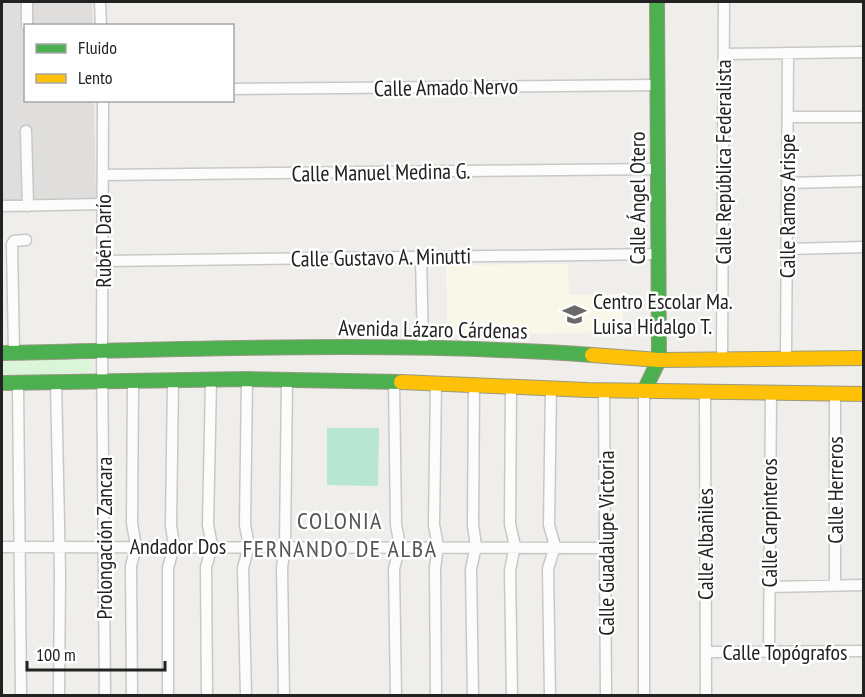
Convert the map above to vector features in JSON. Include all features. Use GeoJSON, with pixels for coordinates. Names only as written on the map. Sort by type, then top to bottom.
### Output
{"type":"FeatureCollection","features":[{"type":"Feature","properties":{"kind":"street"},"geometry":{"type":"LineString","coordinates":[[27,2],[27,24]]}},
{"type":"Feature","properties":{"kind":"street"},"geometry":{"type":"LineString","coordinates":[[100,2],[101,24]]}},
{"type":"Feature","properties":{"kind":"street","name":"Calle Ángel Otero"},"geometry":{"type":"LineString","coordinates":[[644,391],[659,360],[657,2]]}},
{"type":"Feature","properties":{"kind":"street","name":"Calle República Federalista"},"geometry":{"type":"LineString","coordinates":[[722,359],[724,2]]}},
{"type":"Feature","properties":{"kind":"street"},"geometry":{"type":"LineString","coordinates":[[724,54],[864,52]]}},
{"type":"Feature","properties":{"kind":"street","name":"Calle Ramos Arispe"},"geometry":{"type":"LineString","coordinates":[[786,359],[788,53]]}},
{"type":"Feature","properties":{"kind":"street","name":"Calle Amado Nervo"},"geometry":{"type":"LineString","coordinates":[[234,89],[658,85]]}},
{"type":"Feature","properties":{"kind":"street","name":"Rubén Darío"},"geometry":{"type":"LineString","coordinates":[[103,102],[102,352],[104,381]]}},
{"type":"Feature","properties":{"kind":"street"},"geometry":{"type":"LineString","coordinates":[[788,117],[864,117]]}},
{"type":"Feature","properties":{"kind":"street"},"geometry":{"type":"LineString","coordinates":[[26,131],[28,206]]}},
{"type":"Feature","properties":{"kind":"street","name":"Calle Manuel Medina G."},"geometry":{"type":"LineString","coordinates":[[103,175],[658,169]]}},
{"type":"Feature","properties":{"kind":"street"},"geometry":{"type":"LineString","coordinates":[[788,183],[864,181]]}},
{"type":"Feature","properties":{"kind":"street"},"geometry":{"type":"LineString","coordinates":[[2,206],[103,204]]}},
{"type":"Feature","properties":{"kind":"street"},"geometry":{"type":"LineString","coordinates":[[8,353],[12,244],[14,241],[26,240]]}},
{"type":"Feature","properties":{"kind":"street"},"geometry":{"type":"LineString","coordinates":[[787,249],[864,247]]}},
{"type":"Feature","properties":{"kind":"street","name":"Calle Gustavo A. Minutti"},"geometry":{"type":"LineString","coordinates":[[104,261],[658,254]]}},
{"type":"Feature","properties":{"kind":"street"},"geometry":{"type":"LineString","coordinates":[[421,257],[423,348]]}},
{"type":"Feature","properties":{"kind":"street","name":"Avenida Lázaro Cárdenas"},"geometry":{"type":"LineString","coordinates":[[8,353],[423,348],[547,352],[659,360],[864,358]]}},
{"type":"Feature","properties":{"kind":"street"},"geometry":{"type":"LineString","coordinates":[[246,696],[243,568],[249,546],[245,525],[247,379]]}},
{"type":"Feature","properties":{"kind":"street"},"geometry":{"type":"LineString","coordinates":[[2,383],[247,379],[394,381],[644,391],[864,394]]}},
{"type":"Feature","properties":{"kind":"street"},"geometry":{"type":"LineString","coordinates":[[207,696],[206,567],[212,546],[208,525],[211,380]]}},
{"type":"Feature","properties":{"kind":"street"},"geometry":{"type":"LineString","coordinates":[[284,696],[282,568],[285,546],[287,380]]}},
{"type":"Feature","properties":{"kind":"street"},"geometry":{"type":"LineString","coordinates":[[56,381],[60,573],[59,696]]}},
{"type":"Feature","properties":{"kind":"street","name":"Prolongación Zancara"},"geometry":{"type":"LineString","coordinates":[[104,381],[105,696]]}},
{"type":"Feature","properties":{"kind":"street"},"geometry":{"type":"LineString","coordinates":[[132,696],[131,566],[136,546],[132,524],[133,381]]}},
{"type":"Feature","properties":{"kind":"street"},"geometry":{"type":"LineString","coordinates":[[168,696],[168,568],[174,546],[171,525],[173,381]]}},
{"type":"Feature","properties":{"kind":"street"},"geometry":{"type":"LineString","coordinates":[[394,381],[396,525],[400,546],[394,569],[396,696]]}},
{"type":"Feature","properties":{"kind":"street"},"geometry":{"type":"LineString","coordinates":[[18,383],[21,696]]}},
{"type":"Feature","properties":{"kind":"street"},"geometry":{"type":"LineString","coordinates":[[436,383],[434,525],[438,546],[435,568],[436,696]]}},
{"type":"Feature","properties":{"kind":"street"},"geometry":{"type":"LineString","coordinates":[[473,696],[471,569],[476,546],[473,525],[474,384]]}},
{"type":"Feature","properties":{"kind":"street"},"geometry":{"type":"LineString","coordinates":[[511,386],[510,524],[515,546],[510,570],[512,696]]}},
{"type":"Feature","properties":{"kind":"street"},"geometry":{"type":"LineString","coordinates":[[550,696],[548,569],[555,546],[549,525],[551,388]]}},
{"type":"Feature","properties":{"kind":"street","name":"Calle Guadalupe Victoria"},"geometry":{"type":"LineString","coordinates":[[604,390],[606,696]]}},
{"type":"Feature","properties":{"kind":"street","name":"Calle Guadalupe Victoria"},"geometry":{"type":"LineString","coordinates":[[644,391],[644,696]]}},
{"type":"Feature","properties":{"kind":"street","name":"Calle Albañiles"},"geometry":{"type":"LineString","coordinates":[[705,392],[706,696]]}},
{"type":"Feature","properties":{"kind":"street","name":"Calle Carpinteros"},"geometry":{"type":"LineString","coordinates":[[769,652],[771,394]]}},
{"type":"Feature","properties":{"kind":"street","name":"Calle Herreros"},"geometry":{"type":"LineString","coordinates":[[835,394],[835,585]]}},
{"type":"Feature","properties":{"kind":"street","name":"Andador Dos"},"geometry":{"type":"LineString","coordinates":[[2,547],[555,546],[606,548]]}},
{"type":"Feature","properties":{"kind":"street"},"geometry":{"type":"LineString","coordinates":[[769,586],[864,585]]}},
{"type":"Feature","properties":{"kind":"street","name":"Calle Topógrafos"},"geometry":{"type":"LineString","coordinates":[[706,652],[864,651]]}},
{"type":"Feature","properties":{"kind":"shaded area"},"geometry":{"type":"Polygon","coordinates":[[[2,2],[92,2],[93,24],[24,24],[24,102],[94,102],[96,199],[2,201],[2,2]]]}},
{"type":"Feature","properties":{"kind":"shaded area"},"geometry":{"type":"Polygon","coordinates":[[[568,264],[569,295],[623,294],[623,332],[447,335],[446,265],[568,264]]]}},
{"type":"Feature","properties":{"kind":"green space"},"geometry":{"type":"Polygon","coordinates":[[[2,359],[90,360],[93,366],[92,370],[85,373],[2,378],[2,359]]]}},
{"type":"Feature","properties":{"kind":"green space"},"geometry":{"type":"Polygon","coordinates":[[[327,428],[379,428],[378,486],[327,485],[327,428]]]}},
{"type":"Feature","properties":{"kind":"traffic: fast"},"geometry":{"type":"LineString","coordinates":[[644,391],[659,360],[657,2]]}},
{"type":"Feature","properties":{"kind":"traffic: fast"},"geometry":{"type":"LineString","coordinates":[[2,353],[371,347],[592,355]]}},
{"type":"Feature","properties":{"kind":"traffic: fast"},"geometry":{"type":"LineString","coordinates":[[2,383],[247,379],[401,382]]}},
{"type":"Feature","properties":{"kind":"traffic: slow"},"geometry":{"type":"LineString","coordinates":[[592,355],[659,360],[864,358]]}},
{"type":"Feature","properties":{"kind":"traffic: slow"},"geometry":{"type":"LineString","coordinates":[[401,382],[587,390],[864,394]]}},
{"type":"Feature","properties":{"kind":"place","name":"Centro Escolar Ma. Luisa Hidalgo T."},"geometry":{"type":"Point","coordinates":[575,314]}},
{"type":"Feature","properties":{"kind":"district","name":"COLONIA FERNANDO DE ALBA"},"geometry":{"type":"Point","coordinates":[340,535]}}]}
